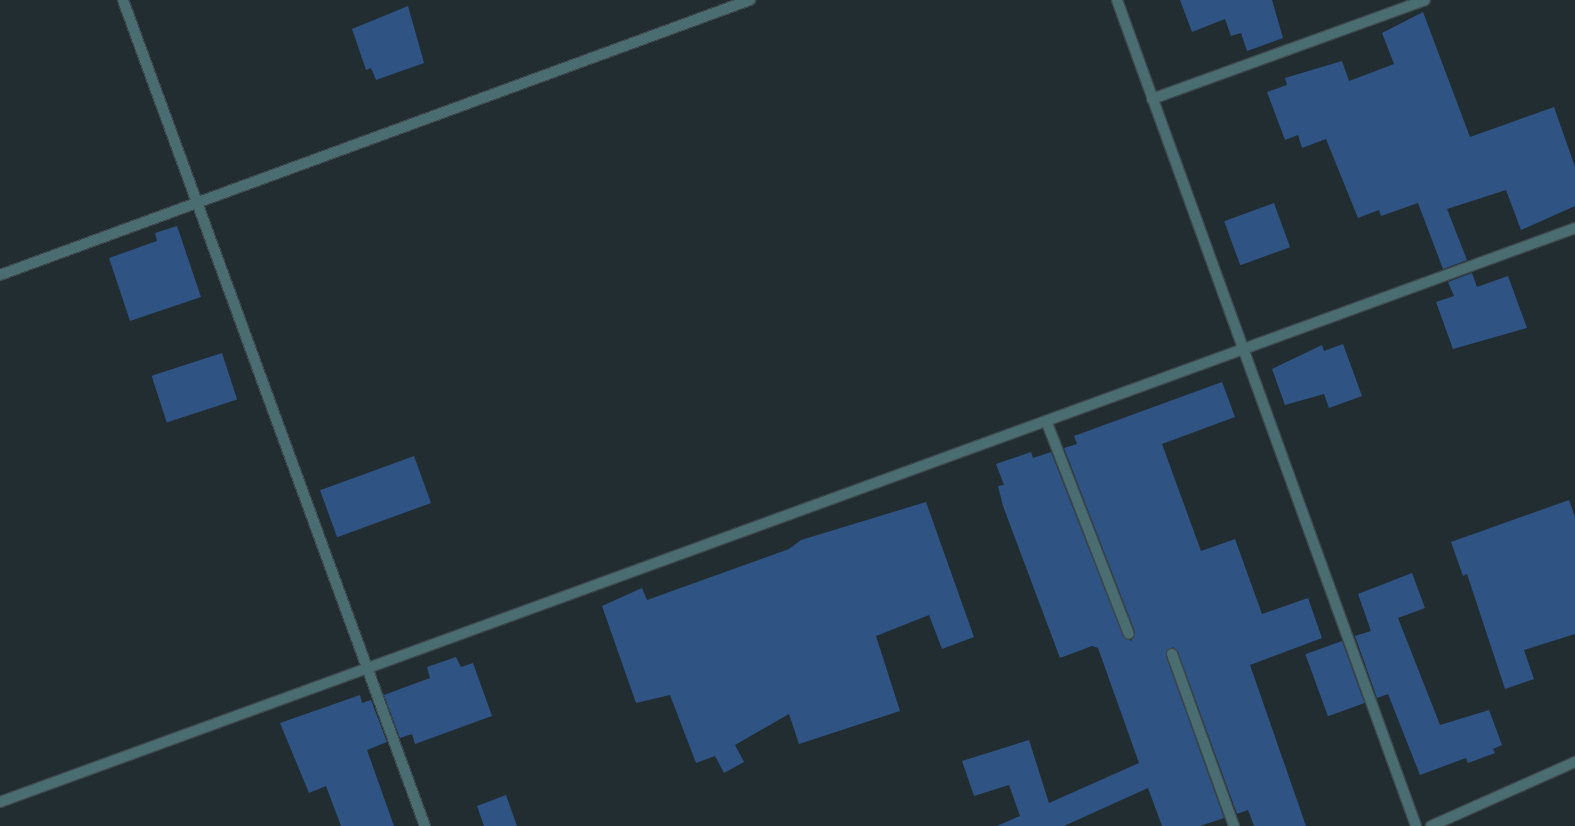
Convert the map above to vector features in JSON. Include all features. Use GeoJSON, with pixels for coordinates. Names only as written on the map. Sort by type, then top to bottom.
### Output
{"type":"FeatureCollection","features":[{"type":"Feature","properties":{"kind":"street"},"geometry":{"type":"LineString","coordinates":[[123,0],[425,826]]}},
{"type":"Feature","properties":{"kind":"street"},"geometry":{"type":"LineString","coordinates":[[0,275],[750,0]]}},
{"type":"Feature","properties":{"kind":"street"},"geometry":{"type":"LineString","coordinates":[[1117,0],[1416,826]]}},
{"type":"Feature","properties":{"kind":"street"},"geometry":{"type":"LineString","coordinates":[[1152,99],[1425,0]]}},
{"type":"Feature","properties":{"kind":"street"},"geometry":{"type":"LineString","coordinates":[[0,802],[1243,352],[1575,228]]}},
{"type":"Feature","properties":{"kind":"street"},"geometry":{"type":"LineString","coordinates":[[1047,423],[1129,634]]}},
{"type":"Feature","properties":{"kind":"street"},"geometry":{"type":"LineString","coordinates":[[1172,654],[1234,826]]}},
{"type":"Feature","properties":{"kind":"street"},"geometry":{"type":"LineString","coordinates":[[1431,826],[1575,762]]}},
{"type":"Feature","properties":{"kind":"building"},"geometry":{"type":"Polygon","coordinates":[[[1180,0],[1272,0],[1283,38],[1247,51],[1241,33],[1231,36],[1225,19],[1192,32],[1180,0]]]}},
{"type":"Feature","properties":{"kind":"building"},"geometry":{"type":"Polygon","coordinates":[[[408,6],[424,63],[376,80],[371,68],[366,70],[352,29],[408,6]]]}},
{"type":"Feature","properties":{"kind":"building"},"geometry":{"type":"Polygon","coordinates":[[[1423,12],[1470,137],[1554,107],[1575,167],[1575,206],[1521,230],[1506,190],[1447,209],[1467,260],[1443,269],[1418,203],[1381,216],[1379,210],[1358,218],[1326,139],[1302,148],[1298,135],[1285,140],[1267,92],[1287,85],[1285,78],[1342,61],[1349,81],[1394,64],[1382,33],[1423,12]]]}},
{"type":"Feature","properties":{"kind":"building"},"geometry":{"type":"Polygon","coordinates":[[[1274,203],[1290,247],[1240,265],[1224,221],[1274,203]]]}},
{"type":"Feature","properties":{"kind":"building"},"geometry":{"type":"Polygon","coordinates":[[[177,226],[201,297],[130,321],[109,258],[157,241],[155,233],[177,226]]]}},
{"type":"Feature","properties":{"kind":"building"},"geometry":{"type":"Polygon","coordinates":[[[1472,273],[1477,287],[1508,276],[1527,328],[1453,349],[1436,302],[1454,296],[1448,282],[1472,273]]]}},
{"type":"Feature","properties":{"kind":"building"},"geometry":{"type":"Polygon","coordinates":[[[1343,344],[1362,396],[1329,408],[1324,394],[1285,405],[1272,369],[1322,345],[1324,351],[1343,344]]]}},
{"type":"Feature","properties":{"kind":"building"},"geometry":{"type":"Polygon","coordinates":[[[222,353],[237,400],[167,422],[152,376],[222,353]]]}},
{"type":"Feature","properties":{"kind":"building"},"geometry":{"type":"Polygon","coordinates":[[[1222,382],[1235,417],[1162,444],[1201,551],[1235,539],[1262,614],[1308,598],[1322,638],[1250,665],[1306,826],[1254,826],[1248,810],[1237,814],[1178,652],[1173,647],[1166,656],[1224,818],[1200,826],[1162,826],[1148,788],[1064,826],[997,826],[1020,816],[1009,785],[974,796],[962,761],[1029,740],[1049,803],[1139,763],[1098,648],[1092,646],[1060,658],[1003,506],[998,486],[1004,485],[996,464],[1031,452],[1033,458],[1051,452],[1123,636],[1131,641],[1135,632],[1064,448],[1077,444],[1074,436],[1222,382]]]}},
{"type":"Feature","properties":{"kind":"building"},"geometry":{"type":"Polygon","coordinates":[[[414,456],[431,503],[337,537],[320,490],[414,456]]]}},
{"type":"Feature","properties":{"kind":"building"},"geometry":{"type":"Polygon","coordinates":[[[1569,500],[1575,517],[1575,634],[1524,650],[1534,679],[1505,689],[1467,574],[1463,576],[1451,542],[1569,500]]]}},
{"type":"Feature","properties":{"kind":"building"},"geometry":{"type":"Polygon","coordinates":[[[926,502],[974,637],[942,649],[929,615],[876,636],[900,711],[799,744],[789,714],[735,745],[744,762],[724,773],[715,756],[696,763],[670,695],[636,703],[602,606],[642,588],[647,600],[789,549],[801,540],[926,502]]]}},
{"type":"Feature","properties":{"kind":"building"},"geometry":{"type":"Polygon","coordinates":[[[1412,573],[1425,608],[1398,618],[1440,725],[1489,710],[1502,745],[1493,749],[1495,753],[1468,763],[1466,758],[1420,775],[1388,694],[1377,698],[1355,636],[1371,631],[1358,594],[1412,573]]]}},
{"type":"Feature","properties":{"kind":"building"},"geometry":{"type":"Polygon","coordinates":[[[1342,641],[1365,703],[1328,716],[1305,654],[1342,641]]]}},
{"type":"Feature","properties":{"kind":"building"},"geometry":{"type":"Polygon","coordinates":[[[456,657],[461,667],[473,663],[492,716],[415,744],[412,734],[400,738],[384,695],[430,678],[427,667],[456,657]]]}},
{"type":"Feature","properties":{"kind":"building"},"geometry":{"type":"Polygon","coordinates":[[[360,695],[362,703],[371,700],[387,742],[367,750],[394,826],[341,826],[326,786],[309,793],[280,723],[360,695]]]}},
{"type":"Feature","properties":{"kind":"building"},"geometry":{"type":"Polygon","coordinates":[[[506,795],[517,826],[484,826],[477,806],[506,795]]]}}]}
